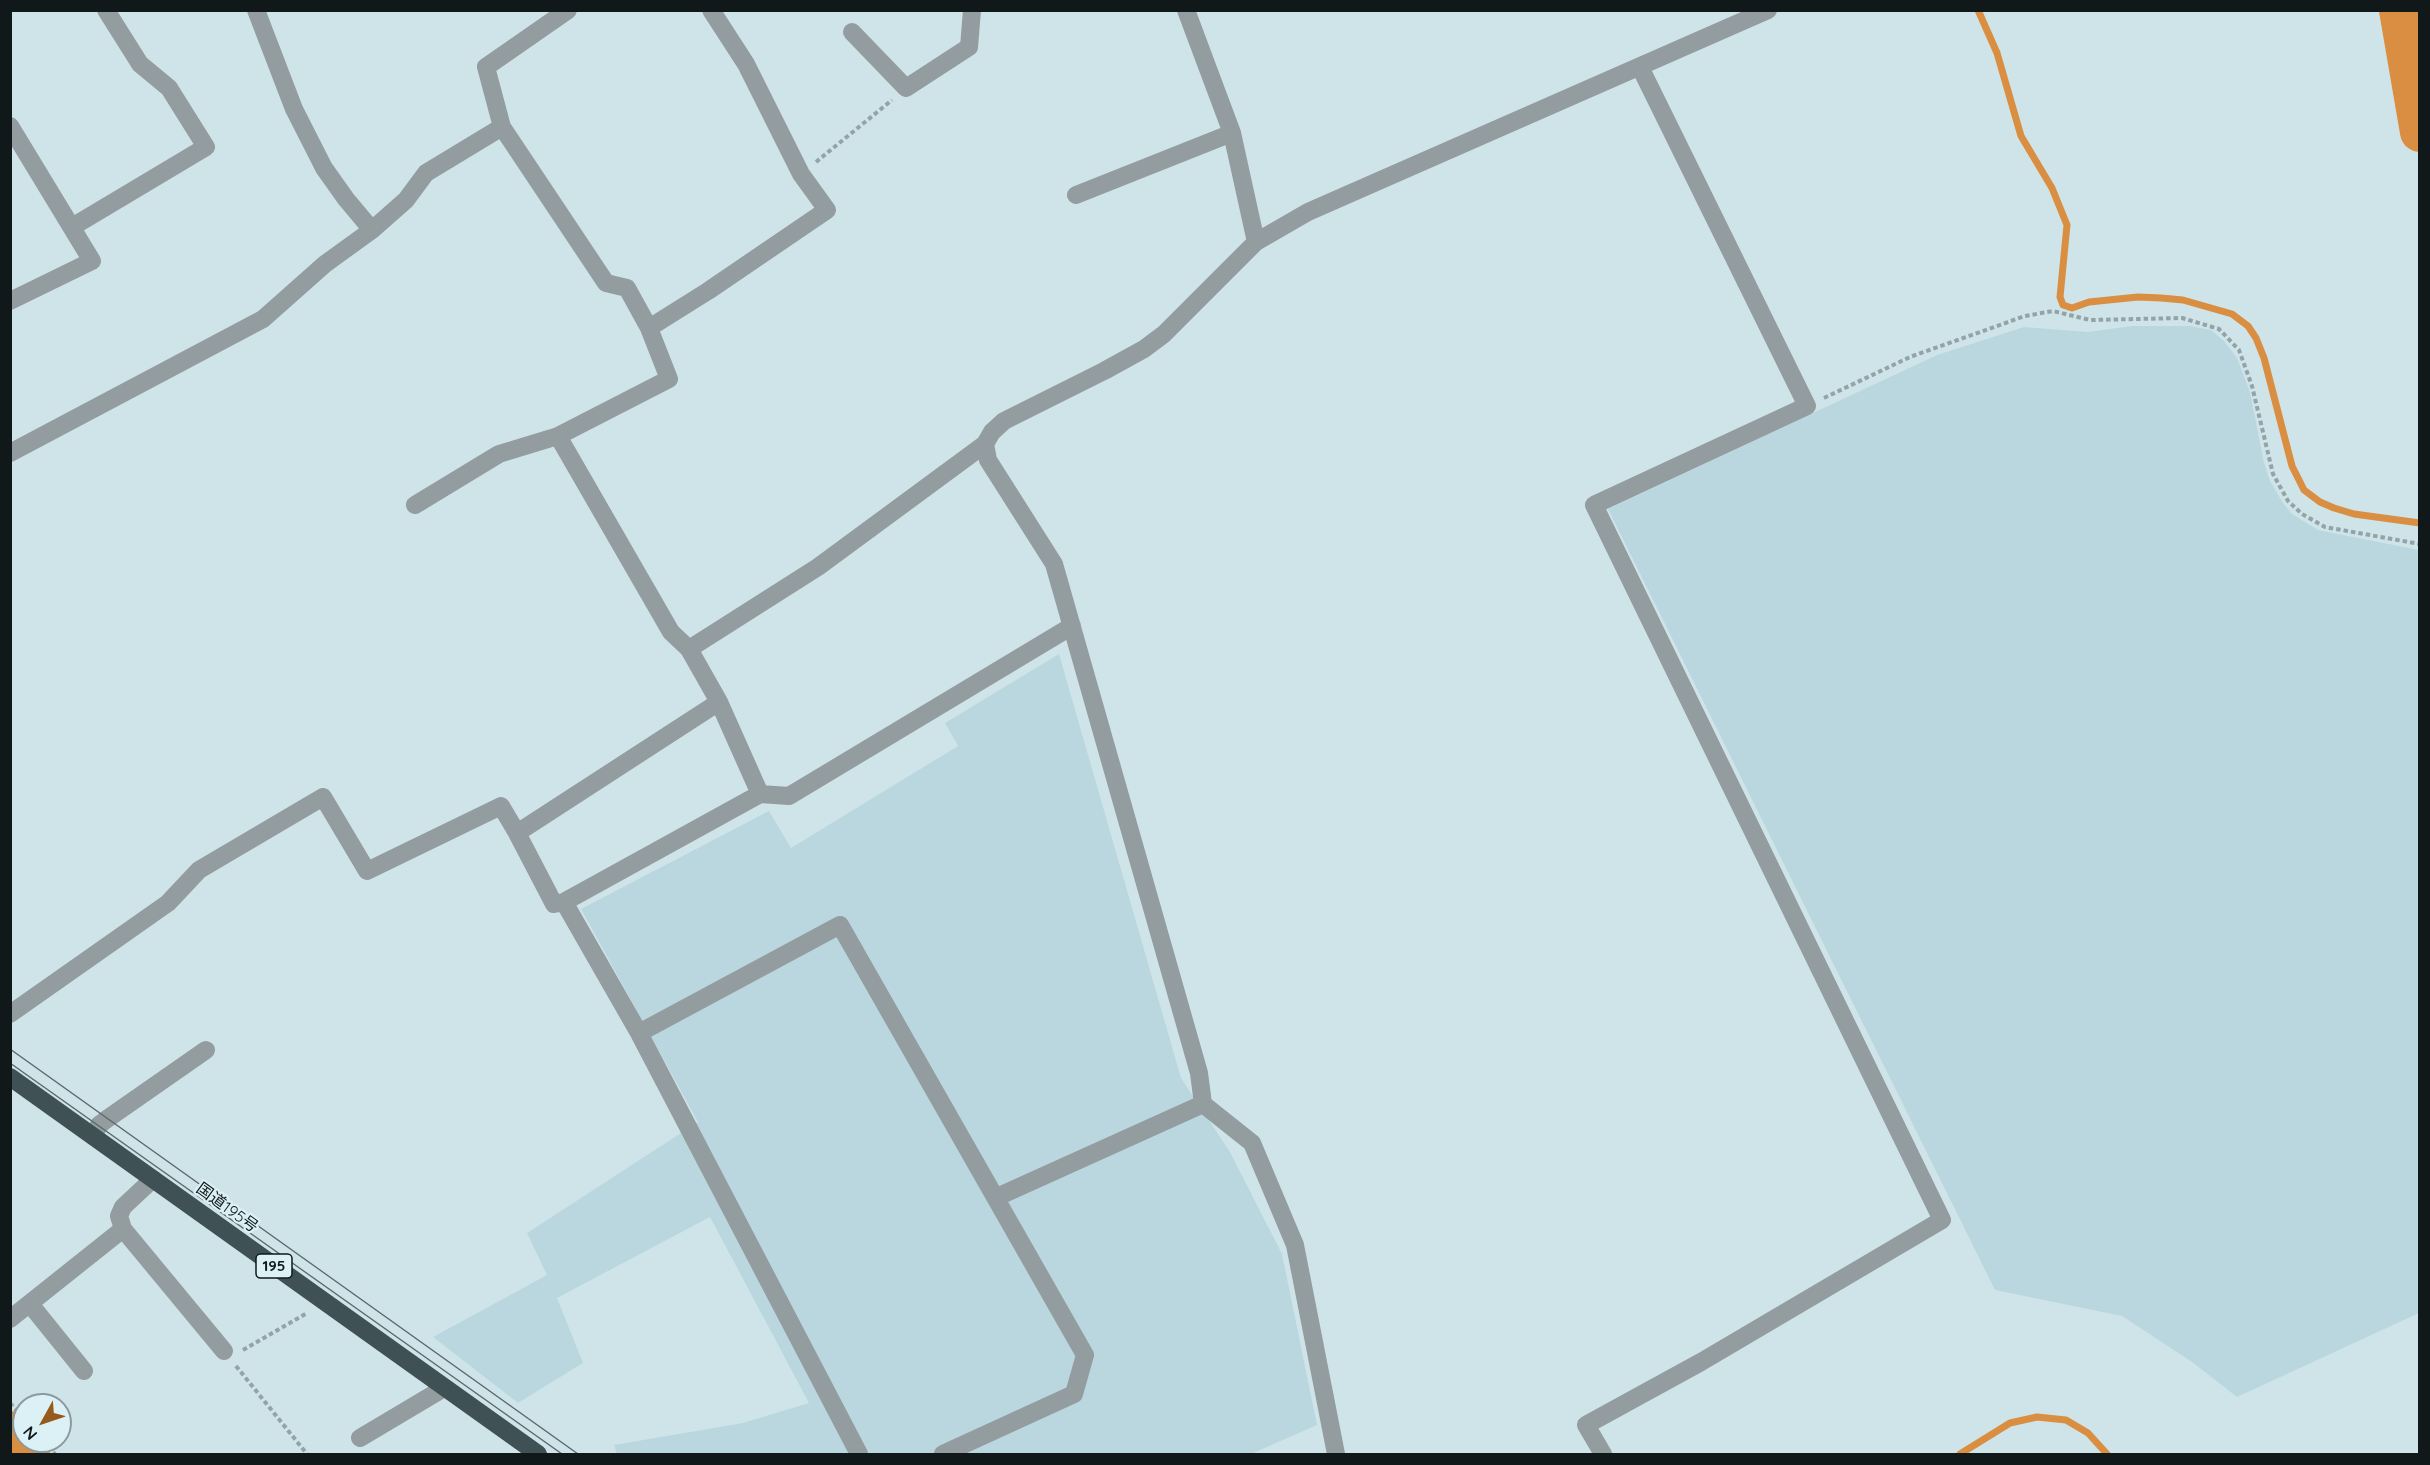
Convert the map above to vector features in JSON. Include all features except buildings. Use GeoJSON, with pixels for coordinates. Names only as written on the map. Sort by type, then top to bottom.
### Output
{"type":"FeatureCollection","features":[{"type":"Feature","properties":{"kind":"highway","name":"国道195号"},"geometry":{"type":"LineString","coordinates":[[10,1077],[538,1455]]}},
{"type":"Feature","properties":{"kind":"street"},"geometry":{"type":"LineString","coordinates":[[72,227],[206,147],[169,88],[140,64],[106,10]]}},
{"type":"Feature","properties":{"kind":"street"},"geometry":{"type":"LineString","coordinates":[[256,10],[294,109],[324,168],[372,230]]}},
{"type":"Feature","properties":{"kind":"street"},"geometry":{"type":"LineString","coordinates":[[415,506],[499,454],[558,436],[669,379],[649,328],[627,288],[606,283],[502,127],[486,67],[568,10]]}},
{"type":"Feature","properties":{"kind":"street"},"geometry":{"type":"LineString","coordinates":[[649,328],[827,210],[801,174],[746,64],[711,10]]}},
{"type":"Feature","properties":{"kind":"street"},"geometry":{"type":"LineString","coordinates":[[852,32],[906,88],[969,47],[972,10]]}},
{"type":"Feature","properties":{"kind":"street"},"geometry":{"type":"LineString","coordinates":[[1186,10],[1232,133],[1256,242]]}},
{"type":"Feature","properties":{"kind":"street"},"geometry":{"type":"LineString","coordinates":[[689,649],[818,567],[985,444],[992,432],[1005,421],[1144,349],[1164,334],[1256,242],[1308,212],[1768,10]]}},
{"type":"Feature","properties":{"kind":"street"},"geometry":{"type":"LineString","coordinates":[[1603,1455],[1586,1425],[1701,1362],[1942,1220],[1594,505],[1807,406],[1640,67]]}},
{"type":"Feature","properties":{"kind":"street"},"geometry":{"type":"LineString","coordinates":[[10,126],[92,261],[10,301]]}},
{"type":"Feature","properties":{"kind":"street"},"geometry":{"type":"LineString","coordinates":[[10,453],[263,319],[324,264],[372,230],[406,200],[426,173],[502,127]]}},
{"type":"Feature","properties":{"kind":"street"},"geometry":{"type":"LineString","coordinates":[[1076,195],[1232,133]]}},
{"type":"Feature","properties":{"kind":"street"},"geometry":{"type":"LineString","coordinates":[[558,436],[671,632],[689,649],[719,702],[760,794]]}},
{"type":"Feature","properties":{"kind":"street"},"geometry":{"type":"LineString","coordinates":[[985,444],[988,460],[1054,564],[1199,1073],[1203,1104],[1252,1143],[1295,1245],[1336,1455]]}},
{"type":"Feature","properties":{"kind":"street"},"geometry":{"type":"LineString","coordinates":[[10,1014],[168,903],[199,870],[323,797],[367,872],[501,806],[554,904],[564,902],[760,794],[789,796],[1072,626]]}},
{"type":"Feature","properties":{"kind":"street"},"geometry":{"type":"LineString","coordinates":[[517,832],[719,702]]}},
{"type":"Feature","properties":{"kind":"street"},"geometry":{"type":"LineString","coordinates":[[564,902],[639,1033],[859,1455]]}},
{"type":"Feature","properties":{"kind":"street"},"geometry":{"type":"LineString","coordinates":[[639,1033],[840,925],[1085,1355],[1074,1394],[943,1455]]}},
{"type":"Feature","properties":{"kind":"street"},"geometry":{"type":"LineString","coordinates":[[93,1136],[99,1125],[206,1050]]}},
{"type":"Feature","properties":{"kind":"street"},"geometry":{"type":"LineString","coordinates":[[997,1197],[1203,1104]]}},
{"type":"Feature","properties":{"kind":"street"},"geometry":{"type":"LineString","coordinates":[[153,1179],[123,1207],[119,1216],[123,1229],[227,1354]]}},
{"type":"Feature","properties":{"kind":"street"},"geometry":{"type":"LineString","coordinates":[[10,1319],[123,1229]]}},
{"type":"Feature","properties":{"kind":"street"},"geometry":{"type":"LineString","coordinates":[[30,1304],[84,1371]]}},
{"type":"Feature","properties":{"kind":"street"},"geometry":{"type":"LineString","coordinates":[[360,1438],[444,1388]]}},
{"type":"Feature","properties":{"kind":"path"},"geometry":{"type":"LineString","coordinates":[[801,174],[906,88]]}},
{"type":"Feature","properties":{"kind":"path"},"geometry":{"type":"LineString","coordinates":[[1807,406],[1910,357],[2025,316],[2053,311],[2090,320],[2182,318],[2218,329],[2239,350],[2252,386],[2272,474],[2288,501],[2302,514],[2325,527],[2420,544]]}},
{"type":"Feature","properties":{"kind":"path"},"geometry":{"type":"LineString","coordinates":[[307,1455],[227,1354],[325,1302]]}},
{"type":"Feature","properties":{"kind":"shaded area"},"geometry":{"type":"Polygon","coordinates":[[[2132,326],[2190,326],[2211,330],[2224,341],[2237,358],[2250,392],[2264,463],[2270,481],[2292,514],[2318,530],[2419,550],[2419,1313],[2237,1397],[2192,1362],[2122,1316],[1995,1290],[1608,509],[1937,355],[2024,327],[2088,332],[2132,326]]]}},
{"type":"Feature","properties":{"kind":"shaded area"},"geometry":{"type":"Polygon","coordinates":[[[1059,654],[1181,1078],[1230,1152],[1282,1254],[1317,1425],[1251,1454],[617,1454],[614,1445],[743,1423],[809,1403],[710,1217],[557,1298],[583,1363],[518,1403],[433,1337],[547,1275],[527,1233],[698,1122],[581,909],[769,811],[791,848],[958,746],[945,723],[1059,654]]]}},
{"type":"Feature","properties":{"kind":"waterway"},"geometry":{"type":"LineString","coordinates":[[1978,10],[1997,53],[2021,136],[2052,188],[2067,225],[2060,297],[2063,305],[2072,308],[2089,302],[2138,297],[2161,298],[2183,300],[2232,314],[2248,326],[2256,338],[2264,358],[2292,466],[2304,490],[2320,502],[2354,514],[2420,523]]}},
{"type":"Feature","properties":{"kind":"waterway"},"geometry":{"type":"LineString","coordinates":[[2399,10],[2420,132]]}},
{"type":"Feature","properties":{"kind":"waterway"},"geometry":{"type":"LineString","coordinates":[[1960,1454],[2010,1423],[2037,1417],[2066,1420],[2088,1433],[2107,1454]]}},
{"type":"Feature","properties":{"kind":"waterway"},"geometry":{"type":"LineString","coordinates":[[10,1431],[30,1454]]}},
{"type":"Feature","properties":{"kind":"tram line"},"geometry":{"type":"LineString","coordinates":[[10,1049],[578,1454]]}},
{"type":"Feature","properties":{"kind":"tram line"},"geometry":{"type":"LineString","coordinates":[[10,1063],[562,1454]]}}]}
